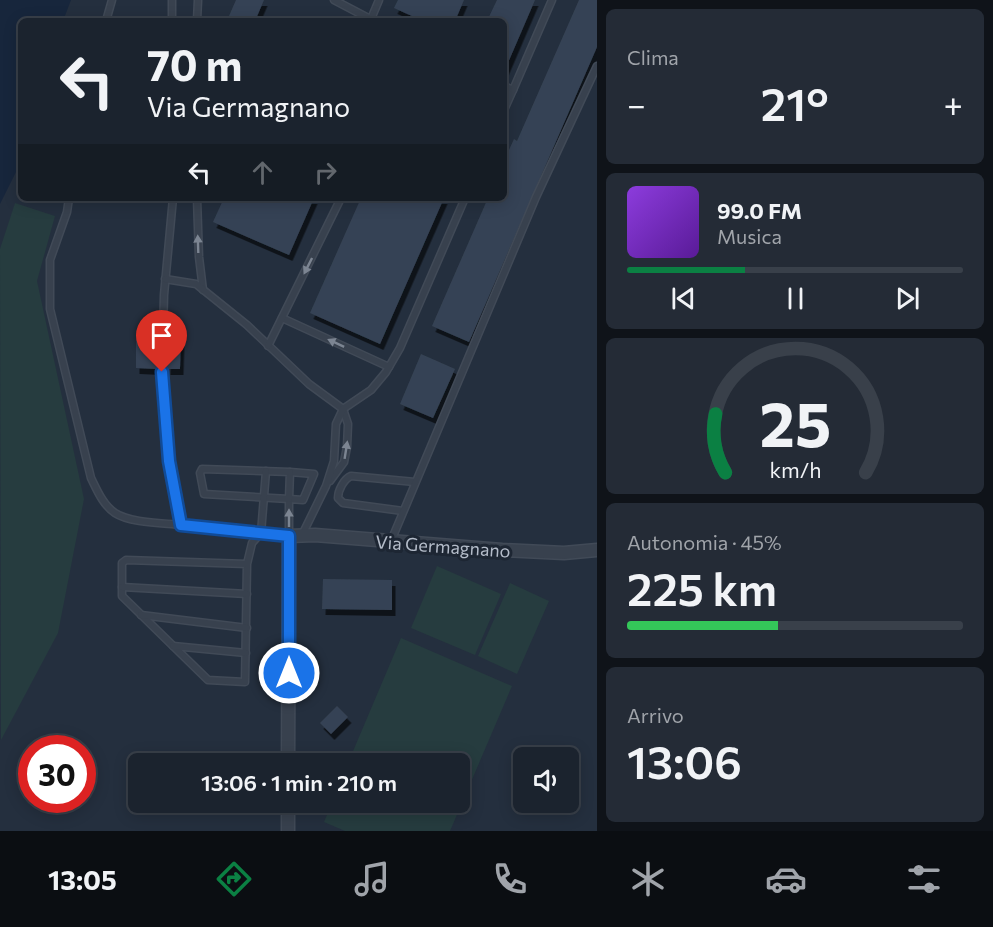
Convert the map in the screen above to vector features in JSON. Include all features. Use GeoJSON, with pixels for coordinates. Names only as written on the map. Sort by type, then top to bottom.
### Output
{"type":"FeatureCollection","features":[{"type":"Feature","properties":{"kind":"street","name":"Via Germagnano"},"geometry":{"type":"LineString","coordinates":[[295,537],[315,535],[564,553],[597,550]]}},
{"type":"Feature","properties":{"kind":"street"},"geometry":{"type":"LineString","coordinates":[[288,753],[295,537]]}},
{"type":"Feature","properties":{"kind":"street"},"geometry":{"type":"LineString","coordinates":[[288,813],[288,831]]}},
{"type":"Feature","properties":{"kind":"lane"},"geometry":{"type":"LineString","coordinates":[[107,18],[112,0]]}},
{"type":"Feature","properties":{"kind":"lane"},"geometry":{"type":"LineString","coordinates":[[172,0],[172,18]]}},
{"type":"Feature","properties":{"kind":"lane"},"geometry":{"type":"LineString","coordinates":[[196,18],[198,0]]}},
{"type":"Feature","properties":{"kind":"lane"},"geometry":{"type":"LineString","coordinates":[[334,0],[369,18]]}},
{"type":"Feature","properties":{"kind":"lane"},"geometry":{"type":"LineString","coordinates":[[374,18],[379,0]]}},
{"type":"Feature","properties":{"kind":"lane"},"geometry":{"type":"LineString","coordinates":[[507,103],[552,0]]}},
{"type":"Feature","properties":{"kind":"lane"},"geometry":{"type":"LineString","coordinates":[[391,542],[536,197],[597,66]]}},
{"type":"Feature","properties":{"kind":"lane"},"geometry":{"type":"LineString","coordinates":[[507,87],[513,90]]}},
{"type":"Feature","properties":{"kind":"lane","name":"Via Germagnano"},"geometry":{"type":"LineString","coordinates":[[69,201],[67,212],[50,260],[50,309],[91,478],[100,497],[116,513],[139,520],[295,537]]}},
{"type":"Feature","properties":{"kind":"lane"},"geometry":{"type":"LineString","coordinates":[[173,201],[165,279],[162,372],[169,461],[181,525]]}},
{"type":"Feature","properties":{"kind":"lane"},"geometry":{"type":"LineString","coordinates":[[197,201],[199,257],[203,290]]}},
{"type":"Feature","properties":{"kind":"lane"},"geometry":{"type":"LineString","coordinates":[[268,346],[339,201]]}},
{"type":"Feature","properties":{"kind":"lane"},"geometry":{"type":"LineString","coordinates":[[326,486],[333,461],[336,424],[343,409],[371,390],[389,367],[400,348],[464,201]]}},
{"type":"Feature","properties":{"kind":"lane"},"geometry":{"type":"LineString","coordinates":[[165,279],[190,282],[203,290],[248,325],[309,384],[343,409],[348,424],[344,462],[326,486],[295,537]]}},
{"type":"Feature","properties":{"kind":"lane"},"geometry":{"type":"LineString","coordinates":[[282,318],[389,367]]}},
{"type":"Feature","properties":{"kind":"lane"},"geometry":{"type":"LineString","coordinates":[[202,469],[290,472],[314,474],[303,500],[204,494],[200,473],[202,469]]}},
{"type":"Feature","properties":{"kind":"lane"},"geometry":{"type":"LineString","coordinates":[[248,564],[126,560],[122,563],[122,596],[208,680],[245,682],[248,564],[252,543],[261,533],[266,471]]}},
{"type":"Feature","properties":{"kind":"lane"},"geometry":{"type":"LineString","coordinates":[[290,472],[289,499],[295,537]]}},
{"type":"Feature","properties":{"kind":"lane"},"geometry":{"type":"LineString","coordinates":[[403,511],[343,503],[338,494],[346,479],[351,476],[415,482]]}},
{"type":"Feature","properties":{"kind":"lane"},"geometry":{"type":"LineString","coordinates":[[122,587],[248,594]]}},
{"type":"Feature","properties":{"kind":"lane"},"geometry":{"type":"LineString","coordinates":[[141,615],[247,628]]}},
{"type":"Feature","properties":{"kind":"lane"},"geometry":{"type":"LineString","coordinates":[[173,646],[246,653]]}},
{"type":"Feature","properties":{"kind":"green space"},"geometry":{"type":"Polygon","coordinates":[[[15,203],[55,216],[37,281],[84,499],[58,633],[1,740],[0,249],[15,203]]]}},
{"type":"Feature","properties":{"kind":"green space"},"geometry":{"type":"Polygon","coordinates":[[[437,566],[501,594],[475,655],[411,628],[437,566]]]}},
{"type":"Feature","properties":{"kind":"green space"},"geometry":{"type":"Polygon","coordinates":[[[510,583],[549,601],[517,674],[478,656],[510,583]]]}},
{"type":"Feature","properties":{"kind":"green space"},"geometry":{"type":"Polygon","coordinates":[[[401,638],[512,686],[470,784],[470,753],[352,753],[401,638]]]}},
{"type":"Feature","properties":{"kind":"green space"},"geometry":{"type":"Polygon","coordinates":[[[328,813],[458,813],[450,831],[345,831],[324,822],[328,813]]]}},
{"type":"Feature","properties":{"kind":"water"},"geometry":{"type":"Polygon","coordinates":[[[0,0],[71,0],[64,18],[18,18],[18,166],[0,204],[0,0]]]}},
{"type":"Feature","properties":{"kind":"building"},"geometry":{"type":"Polygon","coordinates":[[[236,0],[264,0],[256,18],[229,16],[236,0]]]}},
{"type":"Feature","properties":{"kind":"building"},"geometry":{"type":"Polygon","coordinates":[[[398,0],[464,0],[456,18],[416,18],[394,8],[398,0]]]}},
{"type":"Feature","properties":{"kind":"building"},"geometry":{"type":"Polygon","coordinates":[[[497,0],[535,0],[507,65],[507,18],[488,18],[497,0]]]}},
{"type":"Feature","properties":{"kind":"building"},"geometry":{"type":"Polygon","coordinates":[[[579,0],[597,0],[597,47],[469,342],[432,326],[487,201],[507,201],[507,154],[514,139],[517,141],[579,0]]]}},
{"type":"Feature","properties":{"kind":"building"},"geometry":{"type":"Polygon","coordinates":[[[223,201],[313,201],[289,255],[213,222],[223,201]]]}},
{"type":"Feature","properties":{"kind":"building"},"geometry":{"type":"Polygon","coordinates":[[[360,201],[443,201],[380,344],[310,313],[360,201]]]}},
{"type":"Feature","properties":{"kind":"building"},"geometry":{"type":"Polygon","coordinates":[[[136,333],[158,333],[157,369],[136,368],[136,333]]]}},
{"type":"Feature","properties":{"kind":"building"},"geometry":{"type":"Polygon","coordinates":[[[168,333],[181,334],[180,369],[167,369],[168,333]]]}},
{"type":"Feature","properties":{"kind":"building"},"geometry":{"type":"Polygon","coordinates":[[[421,354],[455,369],[433,418],[400,404],[421,354]]]}},
{"type":"Feature","properties":{"kind":"building"},"geometry":{"type":"Polygon","coordinates":[[[323,579],[392,580],[392,610],[322,609],[323,579]]]}},
{"type":"Feature","properties":{"kind":"building"},"geometry":{"type":"Polygon","coordinates":[[[337,706],[348,717],[331,734],[320,723],[337,706]]]}},
{"type":"Feature","properties":{"kind":"route"},"geometry":{"type":"LineString","coordinates":[[162,372],[169,461],[181,525],[289,536],[289,673]]}}]}
